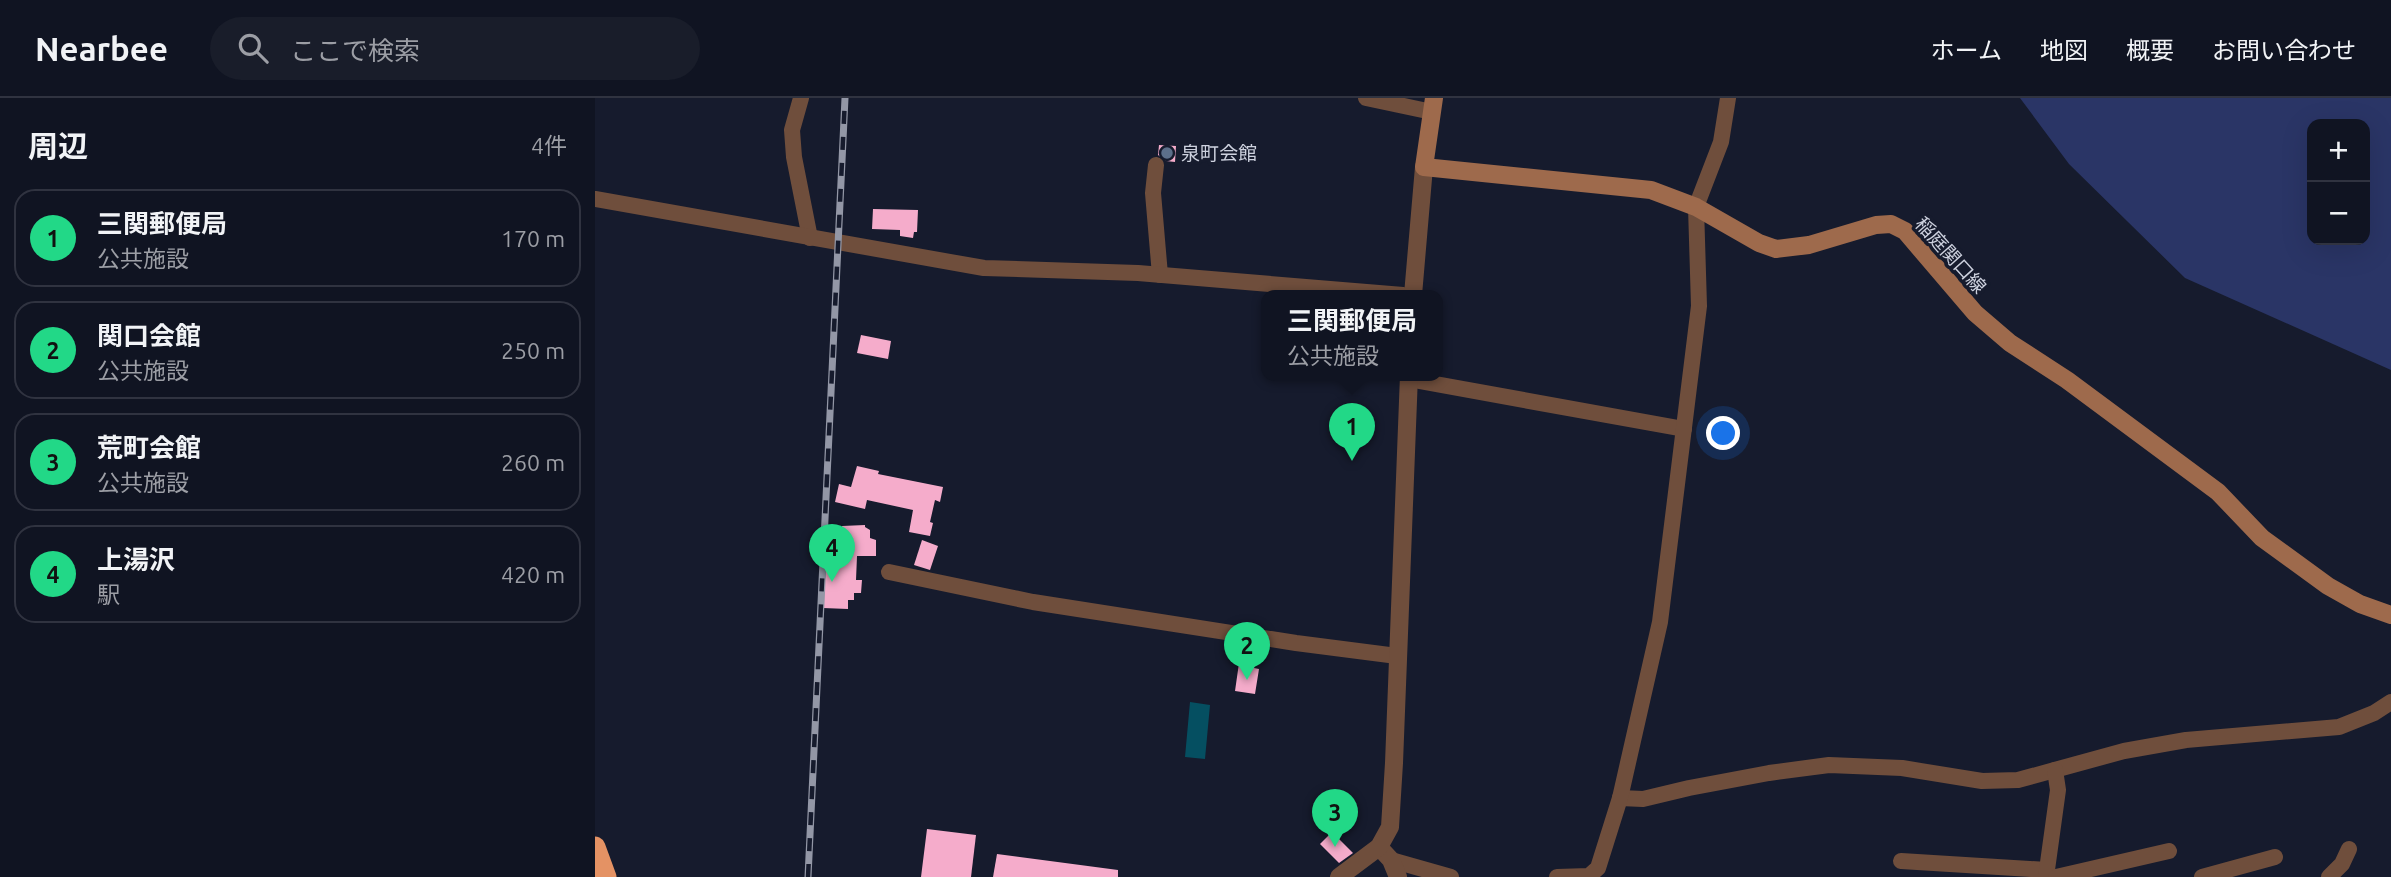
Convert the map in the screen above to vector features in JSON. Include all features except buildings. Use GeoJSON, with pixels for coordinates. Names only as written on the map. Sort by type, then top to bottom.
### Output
{"type":"FeatureCollection","features":[{"type":"Feature","properties":{"kind":"highway"},"geometry":{"type":"LineString","coordinates":[[595,847],[605,875]]}},
{"type":"Feature","properties":{"kind":"highway"},"geometry":{"type":"LineString","coordinates":[[595,853],[605,875]]}},
{"type":"Feature","properties":{"kind":"main road"},"geometry":{"type":"LineString","coordinates":[[1424,167],[1433,105]]}},
{"type":"Feature","properties":{"kind":"main road","name":"稲庭関口線"},"geometry":{"type":"LineString","coordinates":[[1424,167],[1651,190],[1696,207],[1759,243],[1776,249],[1809,245],[1876,225],[1891,224],[1905,231],[1975,313],[2010,343],[2067,380],[2218,492],[2262,538],[2328,586],[2360,604],[2391,615]]}},
{"type":"Feature","properties":{"kind":"street"},"geometry":{"type":"LineString","coordinates":[[801,98],[792,130],[794,157],[810,238]]}},
{"type":"Feature","properties":{"kind":"street"},"geometry":{"type":"LineString","coordinates":[[1366,98],[1433,105]]}},
{"type":"Feature","properties":{"kind":"street"},"geometry":{"type":"LineString","coordinates":[[1557,877],[1589,876],[1598,868],[1620,798],[1660,622],[1699,306],[1696,207],[1721,142],[1728,98]]}},
{"type":"Feature","properties":{"kind":"street"},"geometry":{"type":"LineString","coordinates":[[1156,165],[1153,193],[1160,275]]}},
{"type":"Feature","properties":{"kind":"street"},"geometry":{"type":"LineString","coordinates":[[1413,290],[1424,167]]}},
{"type":"Feature","properties":{"kind":"street"},"geometry":{"type":"LineString","coordinates":[[595,199],[983,268],[1160,275],[1342,290]]}},
{"type":"Feature","properties":{"kind":"street"},"geometry":{"type":"LineString","coordinates":[[1398,877],[1385,853],[1390,827],[1394,763],[1408,381]]}},
{"type":"Feature","properties":{"kind":"street"},"geometry":{"type":"LineString","coordinates":[[1429,381],[1685,429]]}},
{"type":"Feature","properties":{"kind":"street"},"geometry":{"type":"LineString","coordinates":[[888,572],[1033,602],[1397,656]]}},
{"type":"Feature","properties":{"kind":"street"},"geometry":{"type":"LineString","coordinates":[[1620,798],[1643,799],[1756,775],[1829,765],[1902,768],[1982,781],[2018,780],[2124,751],[2186,740],[2339,727],[2374,713],[2391,702]]}},
{"type":"Feature","properties":{"kind":"street"},"geometry":{"type":"LineString","coordinates":[[2049,875],[2058,790],[2055,770]]}},
{"type":"Feature","properties":{"kind":"street"},"geometry":{"type":"LineString","coordinates":[[2329,877],[2343,864],[2349,849]]}},
{"type":"Feature","properties":{"kind":"street"},"geometry":{"type":"LineString","coordinates":[[1901,861],[2049,875],[2169,851]]}},
{"type":"Feature","properties":{"kind":"street"},"geometry":{"type":"LineString","coordinates":[[1339,877],[1385,853],[1451,877]]}},
{"type":"Feature","properties":{"kind":"street"},"geometry":{"type":"LineString","coordinates":[[2202,877],[2275,857]]}},
{"type":"Feature","properties":{"kind":"shaded area"},"geometry":{"type":"Polygon","coordinates":[[[2020,98],[2391,98],[2391,370],[2185,278],[2069,164],[2020,98]]]}},
{"type":"Feature","properties":{"kind":"shaded area"},"geometry":{"type":"Polygon","coordinates":[[[1190,702],[1210,705],[1205,759],[1185,757],[1190,702]]]}},
{"type":"Feature","properties":{"kind":"railway"},"geometry":{"type":"LineString","coordinates":[[808,877],[845,98]]}},
{"type":"Feature","properties":{"kind":"place","name":"泉町会館"},"geometry":{"type":"Point","coordinates":[1167,153]}},
{"type":"Feature","properties":{"kind":"place","name":"三関郵便局"},"geometry":{"type":"Point","coordinates":[1352,461]}},
{"type":"Feature","properties":{"kind":"place","name":"上湯沢"},"geometry":{"type":"Point","coordinates":[832,582]}},
{"type":"Feature","properties":{"kind":"place","name":"関口会館"},"geometry":{"type":"Point","coordinates":[1247,680]}},
{"type":"Feature","properties":{"kind":"place","name":"荒町会館"},"geometry":{"type":"Point","coordinates":[1335,847]}}]}
